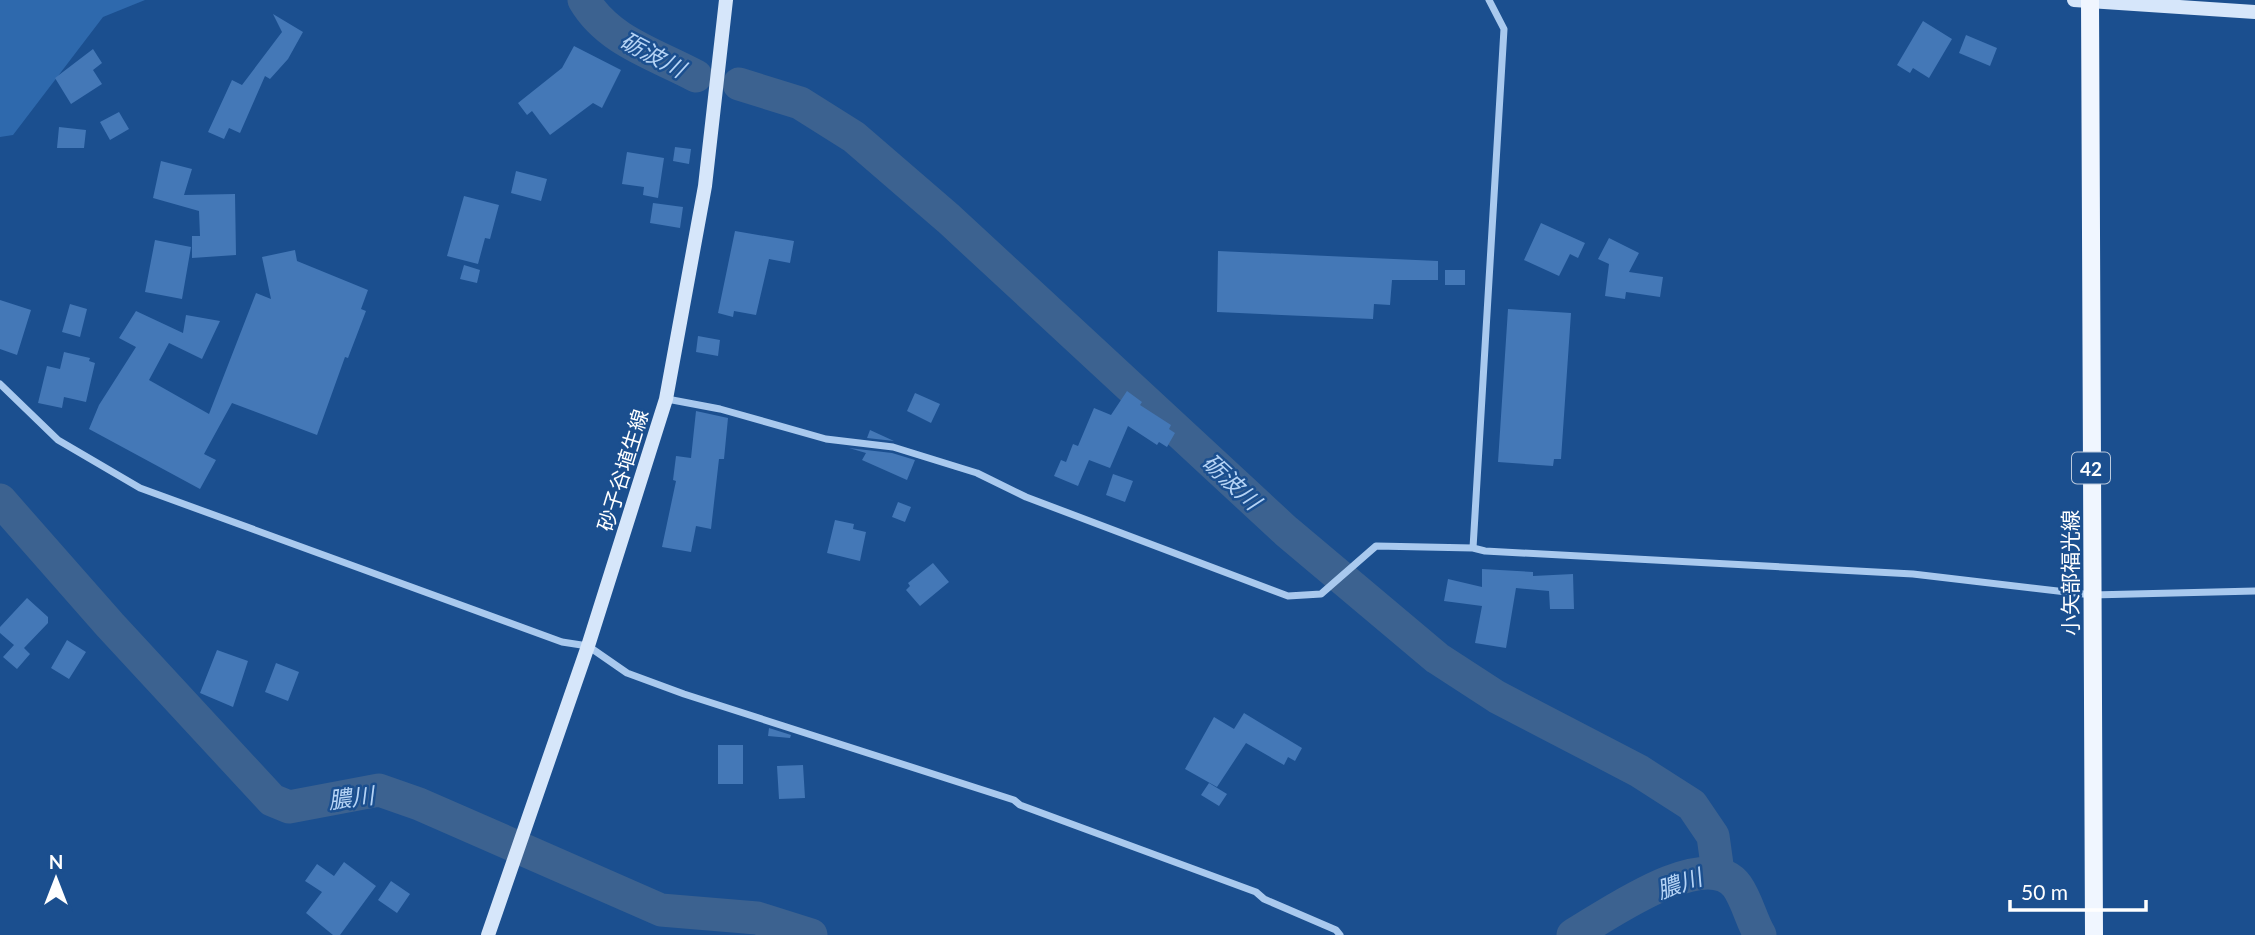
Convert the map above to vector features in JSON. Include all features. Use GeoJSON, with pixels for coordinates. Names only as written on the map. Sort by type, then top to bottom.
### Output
{"type":"FeatureCollection","features":[{"type":"Feature","properties":{"kind":"main road","name":"砂子谷埴生線"},"geometry":{"type":"LineString","coordinates":[[488,935],[588,646],[666,399],[705,187],[726,0]]}},
{"type":"Feature","properties":{"kind":"main road"},"geometry":{"type":"LineString","coordinates":[[2084,0],[2255,12]]}},
{"type":"Feature","properties":{"kind":"main road","name":"小矢部福光線"},"geometry":{"type":"LineString","coordinates":[[2084,0],[2094,935]]}},
{"type":"Feature","properties":{"kind":"street"},"geometry":{"type":"LineString","coordinates":[[1473,548],[1504,29],[1489,0]]}},
{"type":"Feature","properties":{"kind":"street"},"geometry":{"type":"LineString","coordinates":[[0,384],[58,440],[140,488],[562,642],[588,646],[628,673],[1014,800],[1020,805],[1256,892],[1264,899],[1336,930],[1340,935]]}},
{"type":"Feature","properties":{"kind":"street"},"geometry":{"type":"LineString","coordinates":[[666,399],[720,409],[826,439],[893,447],[977,473],[1026,497],[1288,596],[1321,594],[1376,546],[1473,548],[1485,551],[1913,574],[2092,595],[2255,591]]}},
{"type":"Feature","properties":{"kind":"shaded area"},"geometry":{"type":"Polygon","coordinates":[[[0,0],[145,0],[103,17],[13,135],[0,137],[0,0]]]}},
{"type":"Feature","properties":{"kind":"building"},"geometry":{"type":"Polygon","coordinates":[[[273,14],[303,32],[288,59],[270,79],[265,76],[240,133],[229,128],[224,139],[208,132],[232,80],[242,85],[282,32],[273,14]]]}},
{"type":"Feature","properties":{"kind":"building"},"geometry":{"type":"Polygon","coordinates":[[[1923,21],[1952,39],[1929,78],[1913,68],[1910,73],[1897,65],[1923,21]]]}},
{"type":"Feature","properties":{"kind":"building"},"geometry":{"type":"Polygon","coordinates":[[[1966,35],[1997,48],[1990,66],[1959,53],[1966,35]]]}},
{"type":"Feature","properties":{"kind":"building"},"geometry":{"type":"Polygon","coordinates":[[[574,46],[621,70],[602,108],[593,103],[550,135],[532,111],[527,115],[518,103],[562,68],[574,46]]]}},
{"type":"Feature","properties":{"kind":"building"},"geometry":{"type":"Polygon","coordinates":[[[93,49],[102,63],[93,70],[102,84],[71,104],[55,78],[93,49]]]}},
{"type":"Feature","properties":{"kind":"building"},"geometry":{"type":"Polygon","coordinates":[[[119,112],[129,129],[110,140],[100,122],[119,112]]]}},
{"type":"Feature","properties":{"kind":"building"},"geometry":{"type":"Polygon","coordinates":[[[59,127],[86,130],[84,148],[57,148],[59,127]]]}},
{"type":"Feature","properties":{"kind":"building"},"geometry":{"type":"Polygon","coordinates":[[[675,147],[691,149],[689,164],[673,161],[675,147]]]}},
{"type":"Feature","properties":{"kind":"building"},"geometry":{"type":"Polygon","coordinates":[[[627,152],[664,158],[658,198],[643,195],[644,187],[622,184],[627,152]]]}},
{"type":"Feature","properties":{"kind":"building"},"geometry":{"type":"Polygon","coordinates":[[[161,161],[192,169],[184,195],[235,194],[236,255],[192,258],[192,236],[200,236],[199,211],[153,198],[161,161]]]}},
{"type":"Feature","properties":{"kind":"building"},"geometry":{"type":"Polygon","coordinates":[[[516,171],[547,179],[541,201],[511,193],[516,171]]]}},
{"type":"Feature","properties":{"kind":"building"},"geometry":{"type":"Polygon","coordinates":[[[464,196],[499,205],[490,239],[485,238],[478,264],[447,256],[464,196]]]}},
{"type":"Feature","properties":{"kind":"building"},"geometry":{"type":"Polygon","coordinates":[[[653,203],[683,207],[680,228],[650,223],[653,203]]]}},
{"type":"Feature","properties":{"kind":"building"},"geometry":{"type":"Polygon","coordinates":[[[1541,223],[1585,243],[1578,258],[1570,254],[1559,276],[1524,260],[1541,223]]]}},
{"type":"Feature","properties":{"kind":"building"},"geometry":{"type":"Polygon","coordinates":[[[735,231],[794,241],[790,263],[769,259],[756,315],[734,311],[733,317],[718,313],[735,231]]]}},
{"type":"Feature","properties":{"kind":"building"},"geometry":{"type":"Polygon","coordinates":[[[1609,238],[1639,253],[1629,272],[1663,277],[1660,297],[1626,292],[1625,299],[1605,296],[1609,264],[1598,259],[1609,238]]]}},
{"type":"Feature","properties":{"kind":"building"},"geometry":{"type":"Polygon","coordinates":[[[155,240],[191,247],[182,299],[145,292],[155,240]]]}},
{"type":"Feature","properties":{"kind":"building"},"geometry":{"type":"Polygon","coordinates":[[[295,250],[297,261],[368,290],[361,309],[366,311],[348,358],[345,357],[317,435],[232,403],[204,454],[216,460],[200,489],[89,429],[99,405],[136,347],[119,338],[136,311],[183,333],[186,315],[220,321],[202,359],[169,343],[149,380],[209,414],[256,293],[271,299],[262,257],[295,250]]]}},
{"type":"Feature","properties":{"kind":"building"},"geometry":{"type":"Polygon","coordinates":[[[1218,251],[1438,261],[1438,280],[1392,280],[1390,305],[1374,304],[1373,319],[1217,312],[1218,251]]]}},
{"type":"Feature","properties":{"kind":"building"},"geometry":{"type":"Polygon","coordinates":[[[464,265],[480,270],[477,283],[460,279],[464,265]]]}},
{"type":"Feature","properties":{"kind":"building"},"geometry":{"type":"Polygon","coordinates":[[[1445,270],[1465,270],[1465,285],[1445,285],[1445,270]]]}},
{"type":"Feature","properties":{"kind":"building"},"geometry":{"type":"Polygon","coordinates":[[[0,300],[31,310],[17,355],[0,349],[0,300]]]}},
{"type":"Feature","properties":{"kind":"building"},"geometry":{"type":"Polygon","coordinates":[[[70,304],[87,309],[80,337],[62,332],[70,304]]]}},
{"type":"Feature","properties":{"kind":"building"},"geometry":{"type":"Polygon","coordinates":[[[1508,309],[1571,313],[1561,459],[1554,459],[1553,466],[1498,462],[1508,309]]]}},
{"type":"Feature","properties":{"kind":"building"},"geometry":{"type":"Polygon","coordinates":[[[698,336],[720,340],[718,356],[696,352],[698,336]]]}},
{"type":"Feature","properties":{"kind":"building"},"geometry":{"type":"Polygon","coordinates":[[[64,352],[90,358],[89,361],[95,363],[86,402],[64,397],[62,408],[38,403],[47,366],[60,369],[64,352]]]}},
{"type":"Feature","properties":{"kind":"building"},"geometry":{"type":"Polygon","coordinates":[[[1127,391],[1142,402],[1140,405],[1171,425],[1169,429],[1175,433],[1167,447],[1159,442],[1157,445],[1128,426],[1110,468],[1089,460],[1078,486],[1054,476],[1061,460],[1066,462],[1073,444],[1078,446],[1094,408],[1111,415],[1127,391]]]}},
{"type":"Feature","properties":{"kind":"building"},"geometry":{"type":"Polygon","coordinates":[[[915,393],[940,404],[931,423],[907,411],[915,393]]]}},
{"type":"Feature","properties":{"kind":"building"},"geometry":{"type":"Polygon","coordinates":[[[696,411],[728,418],[724,459],[719,459],[711,529],[696,526],[691,552],[662,547],[676,481],[673,480],[676,456],[691,458],[696,411]]]}},
{"type":"Feature","properties":{"kind":"building"},"geometry":{"type":"Polygon","coordinates":[[[870,430],[894,441],[867,438],[870,430]]]}},
{"type":"Feature","properties":{"kind":"building"},"geometry":{"type":"Polygon","coordinates":[[[849,448],[892,453],[915,460],[907,480],[862,460],[866,453],[849,448]]]}},
{"type":"Feature","properties":{"kind":"building"},"geometry":{"type":"Polygon","coordinates":[[[1113,474],[1133,481],[1125,502],[1106,495],[1113,474]]]}},
{"type":"Feature","properties":{"kind":"building"},"geometry":{"type":"Polygon","coordinates":[[[898,502],[911,507],[905,522],[892,517],[898,502]]]}},
{"type":"Feature","properties":{"kind":"building"},"geometry":{"type":"Polygon","coordinates":[[[835,520],[854,524],[853,529],[866,532],[860,561],[827,553],[835,520]]]}},
{"type":"Feature","properties":{"kind":"building"},"geometry":{"type":"Polygon","coordinates":[[[933,563],[949,582],[920,606],[906,590],[910,586],[908,583],[933,563]]]}},
{"type":"Feature","properties":{"kind":"building"},"geometry":{"type":"Polygon","coordinates":[[[1482,569],[1533,572],[1533,576],[1573,574],[1574,609],[1550,609],[1549,591],[1516,588],[1506,648],[1475,643],[1482,606],[1444,601],[1448,579],[1482,587],[1482,569]]]}},
{"type":"Feature","properties":{"kind":"building"},"geometry":{"type":"Polygon","coordinates":[[[27,598],[48,617],[48,623],[24,648],[30,654],[17,669],[3,657],[14,645],[0,633],[0,627],[27,598]]]}},
{"type":"Feature","properties":{"kind":"building"},"geometry":{"type":"Polygon","coordinates":[[[67,640],[86,652],[69,679],[51,668],[67,640]]]}},
{"type":"Feature","properties":{"kind":"building"},"geometry":{"type":"Polygon","coordinates":[[[217,650],[248,661],[233,707],[200,693],[217,650]]]}},
{"type":"Feature","properties":{"kind":"building"},"geometry":{"type":"Polygon","coordinates":[[[276,663],[299,672],[288,701],[265,692],[276,663]]]}},
{"type":"Feature","properties":{"kind":"building"},"geometry":{"type":"Polygon","coordinates":[[[1244,713],[1302,748],[1295,761],[1288,757],[1284,765],[1246,743],[1217,787],[1185,769],[1214,717],[1234,729],[1244,713]]]}},
{"type":"Feature","properties":{"kind":"building"},"geometry":{"type":"Polygon","coordinates":[[[769,728],[791,735],[790,738],[768,736],[769,728]]]}},
{"type":"Feature","properties":{"kind":"building"},"geometry":{"type":"Polygon","coordinates":[[[718,745],[743,745],[743,784],[718,784],[718,745]]]}},
{"type":"Feature","properties":{"kind":"building"},"geometry":{"type":"Polygon","coordinates":[[[803,765],[805,798],[779,799],[777,766],[803,765]]]}},
{"type":"Feature","properties":{"kind":"building"},"geometry":{"type":"Polygon","coordinates":[[[1209,783],[1227,794],[1219,806],[1201,795],[1209,783]]]}},
{"type":"Feature","properties":{"kind":"building"},"geometry":{"type":"Polygon","coordinates":[[[344,862],[376,886],[340,935],[333,935],[306,913],[322,892],[305,881],[317,864],[334,876],[344,862]]]}},
{"type":"Feature","properties":{"kind":"building"},"geometry":{"type":"Polygon","coordinates":[[[391,881],[410,894],[397,913],[378,900],[391,881]]]}},
{"type":"Feature","properties":{"kind":"waterway","name":"砺波川"},"geometry":{"type":"LineString","coordinates":[[584,0],[594,14],[619,36],[696,76]]}},
{"type":"Feature","properties":{"kind":"waterway","name":"砺波川"},"geometry":{"type":"LineString","coordinates":[[739,84],[800,103],[854,137],[949,219],[1286,531],[1437,658],[1497,697],[1639,771],[1692,805],[1713,836],[1718,872]]}},
{"type":"Feature","properties":{"kind":"waterway","name":"膿川"},"geometry":{"type":"LineString","coordinates":[[0,500],[110,625],[272,800],[289,807],[379,790],[419,804],[661,910],[757,918],[811,935]]}},
{"type":"Feature","properties":{"kind":"waterway","name":"膿川"},"geometry":{"type":"LineString","coordinates":[[1573,935],[1656,888],[1680,878],[1703,873],[1722,875],[1737,886],[1760,935]]}}]}
